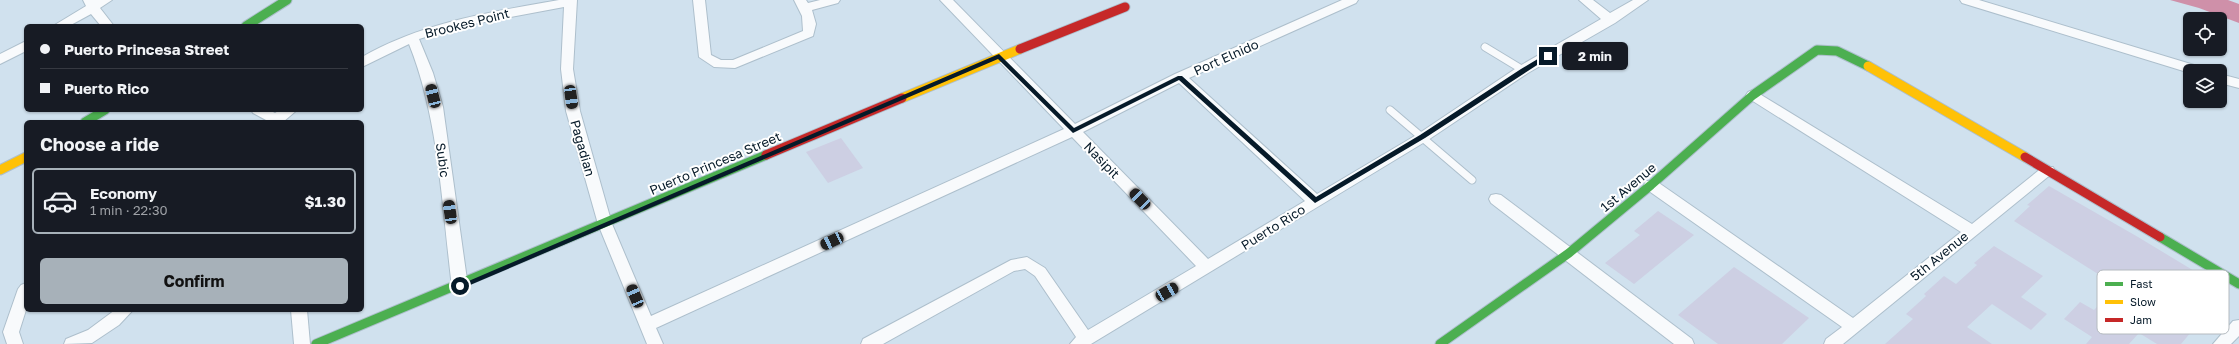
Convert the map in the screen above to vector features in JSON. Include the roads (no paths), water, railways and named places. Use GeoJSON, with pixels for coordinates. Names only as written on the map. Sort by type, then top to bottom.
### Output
{"type":"FeatureCollection","features":[{"type":"Feature","properties":{"kind":"street"},"geometry":{"type":"LineString","coordinates":[[62,24],[90,4],[106,0]]}},
{"type":"Feature","properties":{"kind":"street"},"geometry":{"type":"LineString","coordinates":[[249,24],[287,0]]}},
{"type":"Feature","properties":{"kind":"street"},"geometry":{"type":"LineString","coordinates":[[699,0],[705,57],[719,64],[735,64],[809,33],[811,27],[803,4],[834,0]]}},
{"type":"Feature","properties":{"kind":"street","name":"Nasipit"},"geometry":{"type":"LineString","coordinates":[[946,0],[1207,268]]}},
{"type":"Feature","properties":{"kind":"street","name":"Port Elnido"},"geometry":{"type":"LineString","coordinates":[[1315,201],[1180,77],[1352,0]]}},
{"type":"Feature","properties":{"kind":"street"},"geometry":{"type":"LineString","coordinates":[[1586,0],[1611,20]]}},
{"type":"Feature","properties":{"kind":"street","name":"Puerto Rico"},"geometry":{"type":"LineString","coordinates":[[1082,342],[1423,137],[1523,70],[1611,20],[1642,0]]}},
{"type":"Feature","properties":{"kind":"street"},"geometry":{"type":"LineString","coordinates":[[1966,0],[2183,66]]}},
{"type":"Feature","properties":{"kind":"street","name":"Brookes Point"},"geometry":{"type":"LineString","coordinates":[[364,62],[412,37],[496,14],[570,1]]}},
{"type":"Feature","properties":{"kind":"street","name":"Pagadian"},"geometry":{"type":"LineString","coordinates":[[570,1],[567,69],[573,111],[604,224],[655,344]]}},
{"type":"Feature","properties":{"kind":"street"},"geometry":{"type":"LineString","coordinates":[[90,4],[106,24]]}},
{"type":"Feature","properties":{"kind":"street","name":"Puerto Princesa Street"},"geometry":{"type":"LineString","coordinates":[[316,344],[460,286],[999,56],[1125,7]]}},
{"type":"Feature","properties":{"kind":"street","name":"Subic"},"geometry":{"type":"LineString","coordinates":[[412,37],[427,73],[436,107],[460,286]]}},
{"type":"Feature","properties":{"kind":"street"},"geometry":{"type":"LineString","coordinates":[[0,60],[24,46]]}},
{"type":"Feature","properties":{"kind":"street","name":"1st Avenue"},"geometry":{"type":"LineString","coordinates":[[1440,344],[1569,253],[1651,185],[1753,95],[1817,50],[1828,48],[1843,52],[2048,171]]}},
{"type":"Feature","properties":{"kind":"street"},"geometry":{"type":"LineString","coordinates":[[647,325],[1073,131],[1180,77]]}},
{"type":"Feature","properties":{"kind":"street"},"geometry":{"type":"LineString","coordinates":[[2227,80],[2239,84]]}},
{"type":"Feature","properties":{"kind":"street"},"geometry":{"type":"LineString","coordinates":[[1753,95],[1971,231]]}},
{"type":"Feature","properties":{"kind":"street"},"geometry":{"type":"LineString","coordinates":[[88,120],[102,112]]}},
{"type":"Feature","properties":{"kind":"street"},"geometry":{"type":"LineString","coordinates":[[261,112],[273,120]]}},
{"type":"Feature","properties":{"kind":"street"},"geometry":{"type":"LineString","coordinates":[[275,120],[287,112]]}},
{"type":"Feature","properties":{"kind":"street"},"geometry":{"type":"LineString","coordinates":[[0,170],[24,158]]}},
{"type":"Feature","properties":{"kind":"street"},"geometry":{"type":"LineString","coordinates":[[2048,171],[2215,270]]}},
{"type":"Feature","properties":{"kind":"street","name":"5th Avenue"},"geometry":{"type":"LineString","coordinates":[[1832,344],[1852,326],[2048,171]]}},
{"type":"Feature","properties":{"kind":"street"},"geometry":{"type":"LineString","coordinates":[[1651,185],[1852,326]]}},
{"type":"Feature","properties":{"kind":"street"},"geometry":{"type":"LineString","coordinates":[[1496,199],[1569,253],[1686,344]]}},
{"type":"Feature","properties":{"kind":"street"},"geometry":{"type":"LineString","coordinates":[[869,344],[1011,266],[1027,263],[1040,272],[1082,342]]}},
{"type":"Feature","properties":{"kind":"street"},"geometry":{"type":"LineString","coordinates":[[2229,278],[2239,284]]}},
{"type":"Feature","properties":{"kind":"street"},"geometry":{"type":"LineString","coordinates":[[15,344],[11,332],[24,296]]}},
{"type":"Feature","properties":{"kind":"street"},"geometry":{"type":"LineString","coordinates":[[72,344],[81,341],[112,323],[124,312]]}},
{"type":"Feature","properties":{"kind":"street"},"geometry":{"type":"LineString","coordinates":[[299,312],[302,344]]}},
{"type":"Feature","properties":{"kind":"street"},"geometry":{"type":"LineString","coordinates":[[2221,344],[2239,326]]}},
{"type":"Feature","properties":{"kind":"lane"},"geometry":{"type":"LineString","coordinates":[[1485,47],[1523,70]]}},
{"type":"Feature","properties":{"kind":"lane"},"geometry":{"type":"LineString","coordinates":[[1390,110],[1472,180]]}}]}
